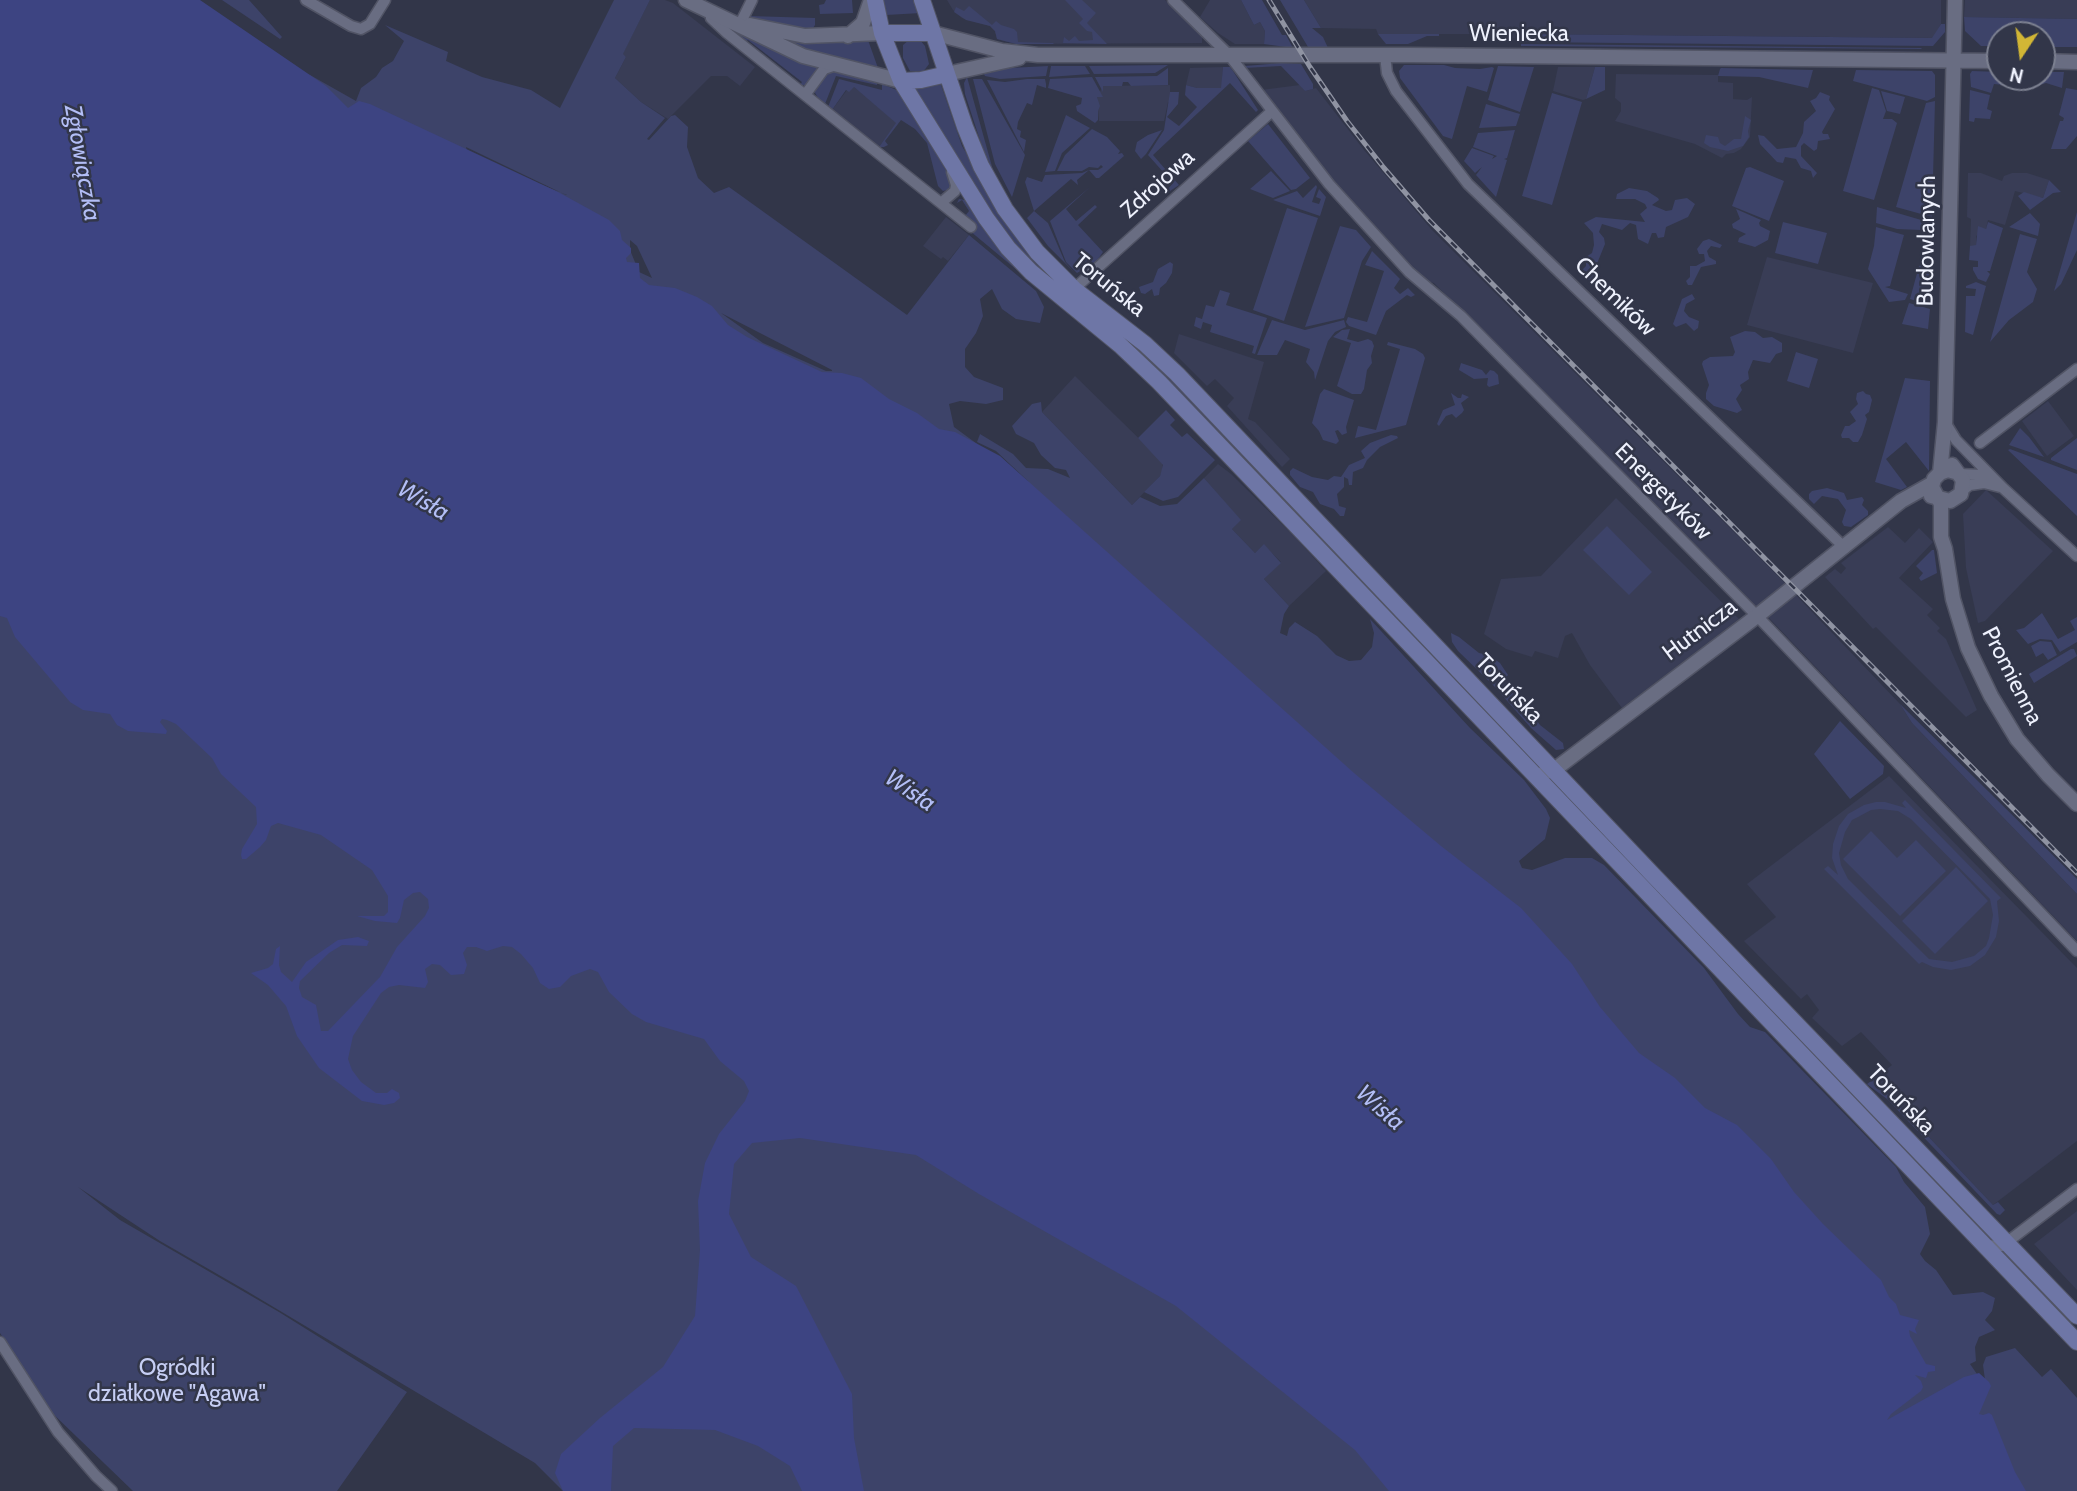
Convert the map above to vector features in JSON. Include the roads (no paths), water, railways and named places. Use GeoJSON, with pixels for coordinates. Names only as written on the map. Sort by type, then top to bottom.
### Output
{"type":"FeatureCollection","features":[{"type":"Feature","properties":{"kind":"main road","name":"Toruńska"},"geometry":{"type":"LineString","coordinates":[[873,0],[882,33],[901,81],[951,164],[1008,248],[1031,272],[1120,345],[1159,382],[2077,1342]]}},
{"type":"Feature","properties":{"kind":"main road","name":"Toruńska"},"geometry":{"type":"LineString","coordinates":[[922,0],[974,149],[1001,201],[1037,252],[1073,289],[1145,344],[1171,368],[2077,1316]]}},
{"type":"Feature","properties":{"kind":"main road"},"geometry":{"type":"LineString","coordinates":[[882,33],[933,33]]}},
{"type":"Feature","properties":{"kind":"main road"},"geometry":{"type":"LineString","coordinates":[[901,81],[922,80],[947,74]]}},
{"type":"Feature","properties":{"kind":"main road"},"geometry":{"type":"LineString","coordinates":[[1761,1013],[1774,1001]]}},
{"type":"Feature","properties":{"kind":"street"},"geometry":{"type":"LineString","coordinates":[[306,0],[354,27],[365,28],[385,0]]}},
{"type":"Feature","properties":{"kind":"street"},"geometry":{"type":"LineString","coordinates":[[686,0],[791,51],[901,81]]}},
{"type":"Feature","properties":{"kind":"street"},"geometry":{"type":"LineString","coordinates":[[740,24],[752,0]]}},
{"type":"Feature","properties":{"kind":"street"},"geometry":{"type":"LineString","coordinates":[[847,36],[863,23],[873,0]]}},
{"type":"Feature","properties":{"kind":"street","name":"Energetyków"},"geometry":{"type":"LineString","coordinates":[[1173,0],[1229,55],[1329,184],[1409,272],[1461,316],[1757,616],[2077,951]]}},
{"type":"Feature","properties":{"kind":"street","name":"Budowlanych"},"geometry":{"type":"LineString","coordinates":[[1936,478],[1945,422],[1955,0]]}},
{"type":"Feature","properties":{"kind":"street"},"geometry":{"type":"LineString","coordinates":[[719,15],[711,18],[727,33],[971,228]]}},
{"type":"Feature","properties":{"kind":"street"},"geometry":{"type":"LineString","coordinates":[[740,24],[788,34],[847,36],[882,33]]}},
{"type":"Feature","properties":{"kind":"street","name":"Wieniecka"},"geometry":{"type":"LineString","coordinates":[[933,33],[1002,51],[1038,55],[1986,61]]}},
{"type":"Feature","properties":{"kind":"street","name":"Wieniecka"},"geometry":{"type":"LineString","coordinates":[[947,74],[992,62],[1038,55]]}},
{"type":"Feature","properties":{"kind":"street","name":"Chemików"},"geometry":{"type":"LineString","coordinates":[[1385,55],[1389,78],[1402,100],[1477,194],[1845,548]]}},
{"type":"Feature","properties":{"kind":"street"},"geometry":{"type":"LineString","coordinates":[[2056,61],[2077,62]]}},
{"type":"Feature","properties":{"kind":"street"},"geometry":{"type":"LineString","coordinates":[[805,95],[824,69],[836,65]]}},
{"type":"Feature","properties":{"kind":"street","name":"Zdrojowa"},"geometry":{"type":"LineString","coordinates":[[1073,289],[1271,112]]}},
{"type":"Feature","properties":{"kind":"street","name":"Toruńska"},"geometry":{"type":"LineString","coordinates":[[951,164],[956,185],[953,194]]}},
{"type":"Feature","properties":{"kind":"street"},"geometry":{"type":"LineString","coordinates":[[941,204],[953,194],[965,197],[976,211],[986,218]]}},
{"type":"Feature","properties":{"kind":"street"},"geometry":{"type":"LineString","coordinates":[[1420,298],[1426,286]]}},
{"type":"Feature","properties":{"kind":"street"},"geometry":{"type":"LineString","coordinates":[[1980,443],[2077,369]]}},
{"type":"Feature","properties":{"kind":"street"},"geometry":{"type":"LineString","coordinates":[[1945,422],[1951,435],[1994,479],[2077,556]]}},
{"type":"Feature","properties":{"kind":"street","name":"Budowlanych"},"geometry":{"type":"LineString","coordinates":[[1945,422],[1951,463],[1957,473]]}},
{"type":"Feature","properties":{"kind":"street"},"geometry":{"type":"LineString","coordinates":[[1994,479],[1948,470],[1936,478],[1933,491],[1945,501],[1959,495],[1970,485],[1983,483],[2003,488]]}},
{"type":"Feature","properties":{"kind":"street"},"geometry":{"type":"LineString","coordinates":[[1957,473],[1964,483],[1959,495]]}},
{"type":"Feature","properties":{"kind":"street","name":"Hutnicza"},"geometry":{"type":"LineString","coordinates":[[1554,769],[1757,616],[1901,501],[1936,478]]}},
{"type":"Feature","properties":{"kind":"street","name":"Promienna"},"geometry":{"type":"LineString","coordinates":[[1945,549],[1949,513],[1959,495]]}},
{"type":"Feature","properties":{"kind":"street","name":"Hutnicza"},"geometry":{"type":"LineString","coordinates":[[1894,509],[1927,497],[1937,497]]}},
{"type":"Feature","properties":{"kind":"street","name":"Promienna"},"geometry":{"type":"LineString","coordinates":[[1937,497],[1941,504],[1941,537],[1958,616],[1985,684],[2022,746],[2077,804]]}},
{"type":"Feature","properties":{"kind":"street"},"geometry":{"type":"LineString","coordinates":[[1528,770],[1544,774],[1554,769]]}},
{"type":"Feature","properties":{"kind":"street"},"geometry":{"type":"LineString","coordinates":[[1984,1245],[1997,1247],[2007,1242],[2077,1189]]}},
{"type":"Feature","properties":{"kind":"street"},"geometry":{"type":"LineString","coordinates":[[2,1348],[58,1433],[112,1491]]}},
{"type":"Feature","properties":{"kind":"water"},"geometry":{"type":"Polygon","coordinates":[[[0,0],[200,0],[326,86],[348,108],[359,101],[370,104],[558,192],[609,220],[620,231],[622,240],[631,248],[627,262],[639,263],[640,278],[649,285],[675,288],[697,297],[712,306],[728,325],[747,337],[822,372],[861,378],[889,399],[917,413],[939,429],[955,432],[1000,456],[1354,773],[1521,908],[1572,964],[1600,1007],[1639,1053],[1675,1078],[1705,1108],[1737,1125],[1771,1159],[1794,1192],[1823,1224],[1881,1280],[1900,1315],[1919,1320],[1915,1329],[1917,1334],[1909,1330],[1910,1336],[1926,1364],[1935,1366],[1935,1371],[1928,1372],[1926,1378],[1915,1375],[1921,1381],[1921,1391],[1887,1420],[1964,1377],[1979,1373],[1991,1386],[1979,1414],[1992,1415],[2015,1472],[2026,1491],[1389,1491],[1355,1450],[1176,1306],[916,1155],[800,1138],[752,1143],[734,1164],[729,1214],[751,1257],[796,1286],[852,1394],[854,1438],[864,1491],[802,1491],[790,1466],[758,1446],[715,1430],[634,1428],[613,1446],[611,1491],[563,1491],[555,1473],[561,1454],[663,1367],[695,1316],[700,1250],[698,1201],[705,1163],[719,1134],[745,1101],[749,1091],[744,1081],[720,1061],[704,1039],[646,1022],[632,1014],[609,992],[598,972],[590,969],[571,976],[560,987],[549,989],[540,983],[533,968],[521,954],[512,947],[503,946],[487,951],[467,947],[463,953],[467,965],[464,974],[451,975],[440,965],[432,964],[425,969],[428,982],[425,988],[399,985],[389,987],[381,993],[353,1036],[348,1059],[361,1082],[376,1093],[387,1093],[392,1089],[399,1093],[400,1098],[394,1103],[384,1105],[362,1101],[319,1068],[297,1036],[286,1006],[268,985],[251,973],[273,964],[276,949],[280,946],[281,972],[292,982],[306,962],[338,940],[358,937],[369,941],[367,946],[342,945],[329,953],[300,981],[302,997],[316,1005],[321,1031],[328,1031],[380,977],[397,947],[425,916],[429,908],[428,899],[420,892],[413,893],[404,900],[397,923],[357,916],[384,916],[388,912],[388,896],[372,870],[321,835],[278,823],[271,826],[260,847],[246,859],[242,859],[242,849],[257,824],[256,807],[221,774],[212,758],[176,724],[167,720],[162,719],[160,722],[167,731],[166,734],[128,731],[117,725],[110,714],[83,710],[70,702],[15,637],[7,618],[0,616],[0,0]]]}},
{"type":"Feature","properties":{"kind":"railway"},"geometry":{"type":"LineString","coordinates":[[1269,0],[1347,121],[1429,220],[2077,873]]}},
{"type":"Feature","properties":{"kind":"water label","name":"Zgłowiączka"},"geometry":{"type":"Point","coordinates":[82,163]}},
{"type":"Feature","properties":{"kind":"water label","name":"Wisła"},"geometry":{"type":"Point","coordinates":[423,501]}},
{"type":"Feature","properties":{"kind":"water label","name":"Wisła"},"geometry":{"type":"Point","coordinates":[910,791]}},
{"type":"Feature","properties":{"kind":"water label","name":"Wisła"},"geometry":{"type":"Point","coordinates":[1380,1108]}},
{"type":"Feature","properties":{"kind":"park label","name":"Ogródki działkowe \"Agawa\""},"geometry":{"type":"Point","coordinates":[177,1381]}}]}
